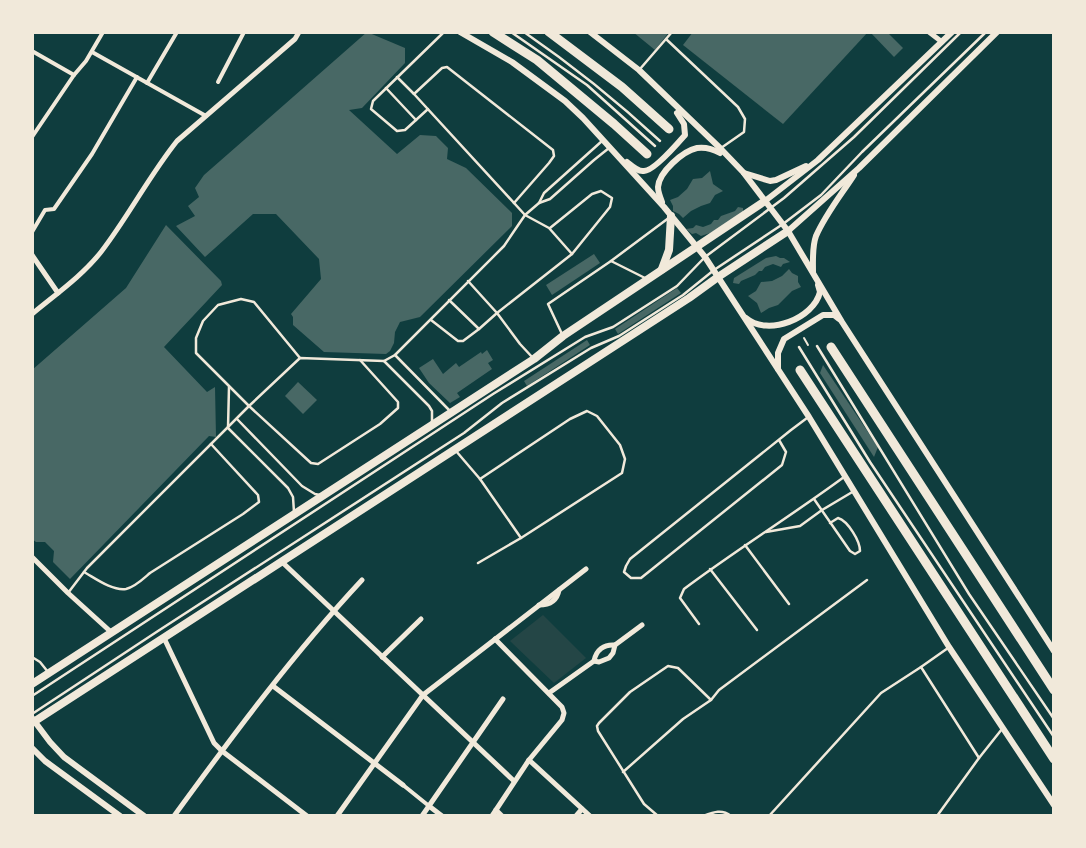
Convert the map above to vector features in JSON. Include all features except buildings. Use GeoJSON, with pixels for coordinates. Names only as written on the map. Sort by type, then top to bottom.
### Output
{"type":"FeatureCollection","features":[{"type":"Feature","properties":{"kind":"highway"},"geometry":{"type":"LineString","coordinates":[[493,32],[537,60],[647,154]]}},
{"type":"Feature","properties":{"kind":"highway"},"geometry":{"type":"LineString","coordinates":[[549,32],[622,86],[669,128]]}},
{"type":"Feature","properties":{"kind":"highway"},"geometry":{"type":"LineString","coordinates":[[831,347],[1054,690]]}},
{"type":"Feature","properties":{"kind":"highway"},"geometry":{"type":"LineString","coordinates":[[800,370],[1054,758]]}},
{"type":"Feature","properties":{"kind":"main road"},"geometry":{"type":"LineString","coordinates":[[32,684],[534,359],[564,336],[697,248],[768,205]]}},
{"type":"Feature","properties":{"kind":"main road"},"geometry":{"type":"LineString","coordinates":[[661,272],[669,250],[671,216]]}},
{"type":"Feature","properties":{"kind":"main road"},"geometry":{"type":"LineString","coordinates":[[33,719],[164,638],[690,298],[716,273],[788,231]]}},
{"type":"Feature","properties":{"kind":"street"},"geometry":{"type":"LineString","coordinates":[[32,137],[74,75],[86,61],[103,32]]}},
{"type":"Feature","properties":{"kind":"street"},"geometry":{"type":"LineString","coordinates":[[147,83],[177,32]]}},
{"type":"Feature","properties":{"kind":"street"},"geometry":{"type":"LineString","coordinates":[[218,82],[244,32]]}},
{"type":"Feature","properties":{"kind":"street"},"geometry":{"type":"LineString","coordinates":[[32,314],[84,271],[95,258],[130,211],[177,141],[295,39],[299,32]]}},
{"type":"Feature","properties":{"kind":"street"},"geometry":{"type":"LineString","coordinates":[[460,32],[512,62],[565,101],[583,118],[664,207],[705,258],[809,417],[949,647],[1054,805]]}},
{"type":"Feature","properties":{"kind":"street"},"geometry":{"type":"LineString","coordinates":[[590,32],[639,70],[720,148],[743,172],[783,224],[842,322],[1054,651]]}},
{"type":"Feature","properties":{"kind":"street"},"geometry":{"type":"LineString","coordinates":[[929,32],[942,42]]}},
{"type":"Feature","properties":{"kind":"street"},"geometry":{"type":"LineString","coordinates":[[788,231],[859,168],[997,32]]}},
{"type":"Feature","properties":{"kind":"street"},"geometry":{"type":"LineString","coordinates":[[768,205],[818,160],[950,33]]}},
{"type":"Feature","properties":{"kind":"street"},"geometry":{"type":"LineString","coordinates":[[32,52],[74,75]]}},
{"type":"Feature","properties":{"kind":"street"},"geometry":{"type":"LineString","coordinates":[[92,52],[206,116]]}},
{"type":"Feature","properties":{"kind":"street"},"geometry":{"type":"LineString","coordinates":[[32,232],[45,210],[54,209],[92,154],[137,77]]}},
{"type":"Feature","properties":{"kind":"street"},"geometry":{"type":"LineString","coordinates":[[612,150],[641,172],[647,171],[671,152],[686,134],[684,124],[671,102]]}},
{"type":"Feature","properties":{"kind":"street"},"geometry":{"type":"LineString","coordinates":[[664,207],[658,193],[662,176],[665,170],[686,153],[698,148],[714,149],[728,157]]}},
{"type":"Feature","properties":{"kind":"street"},"geometry":{"type":"LineString","coordinates":[[743,172],[770,181],[812,165],[818,160]]}},
{"type":"Feature","properties":{"kind":"street"},"geometry":{"type":"LineString","coordinates":[[742,315],[751,323],[763,326],[783,325],[812,307],[818,300],[820,292],[813,272],[813,252],[816,236],[859,168]]}},
{"type":"Feature","properties":{"kind":"street"},"geometry":{"type":"LineString","coordinates":[[32,255],[58,293]]}},
{"type":"Feature","properties":{"kind":"street"},"geometry":{"type":"LineString","coordinates":[[779,371],[777,362],[779,349],[784,339],[823,315],[834,315],[842,322]]}},
{"type":"Feature","properties":{"kind":"street"},"geometry":{"type":"LineString","coordinates":[[32,557],[111,632]]}},
{"type":"Feature","properties":{"kind":"street"},"geometry":{"type":"LineString","coordinates":[[282,562],[474,741],[514,781]]}},
{"type":"Feature","properties":{"kind":"street"},"geometry":{"type":"LineString","coordinates":[[337,816],[423,695],[538,605],[547,605],[553,601],[558,596],[559,590],[586,568]]}},
{"type":"Feature","properties":{"kind":"street"},"geometry":{"type":"LineString","coordinates":[[174,816],[273,686],[333,611],[362,580]]}},
{"type":"Feature","properties":{"kind":"street"},"geometry":{"type":"LineString","coordinates":[[382,657],[421,619]]}},
{"type":"Feature","properties":{"kind":"street"},"geometry":{"type":"LineString","coordinates":[[594,661],[599,662],[609,658],[615,645],[642,625]]}},
{"type":"Feature","properties":{"kind":"street"},"geometry":{"type":"LineString","coordinates":[[164,638],[209,736],[222,751],[307,816]]}},
{"type":"Feature","properties":{"kind":"street"},"geometry":{"type":"LineString","coordinates":[[492,816],[514,781],[562,720],[564,713],[562,707],[549,693],[495,639]]}},
{"type":"Feature","properties":{"kind":"street"},"geometry":{"type":"LineString","coordinates":[[549,693],[594,661],[596,654],[601,648],[609,644],[615,645]]}},
{"type":"Feature","properties":{"kind":"street"},"geometry":{"type":"LineString","coordinates":[[273,686],[442,816]]}},
{"type":"Feature","properties":{"kind":"street"},"geometry":{"type":"LineString","coordinates":[[422,816],[503,700]]}},
{"type":"Feature","properties":{"kind":"street"},"geometry":{"type":"LineString","coordinates":[[33,719],[64,757],[144,816]]}},
{"type":"Feature","properties":{"kind":"street"},"geometry":{"type":"LineString","coordinates":[[32,748],[45,762],[120,816]]}},
{"type":"Feature","properties":{"kind":"street"},"geometry":{"type":"LineString","coordinates":[[530,760],[590,816]]}},
{"type":"Feature","properties":{"kind":"street"},"geometry":{"type":"LineString","coordinates":[[576,816],[582,809]]}},
{"type":"Feature","properties":{"kind":"street"},"geometry":{"type":"LineString","coordinates":[[496,810],[502,816]]}},
{"type":"Feature","properties":{"kind":"lane"},"geometry":{"type":"LineString","coordinates":[[428,109],[405,130],[397,131],[371,109],[373,101],[444,32]]}},
{"type":"Feature","properties":{"kind":"lane"},"geometry":{"type":"LineString","coordinates":[[511,32],[587,85],[655,146]]}},
{"type":"Feature","properties":{"kind":"lane"},"geometry":{"type":"LineString","coordinates":[[524,32],[589,79],[627,110],[660,141]]}},
{"type":"Feature","properties":{"kind":"lane"},"geometry":{"type":"LineString","coordinates":[[639,70],[672,32]]}},
{"type":"Feature","properties":{"kind":"lane"},"geometry":{"type":"LineString","coordinates":[[32,696],[493,394],[585,337],[613,326],[676,286],[705,258],[768,205],[854,137],[961,32]]}},
{"type":"Feature","properties":{"kind":"lane"},"geometry":{"type":"LineString","coordinates":[[33,719],[158,630],[464,433],[502,403],[591,348],[619,336],[716,273],[820,196],[862,152],[986,32]]}},
{"type":"Feature","properties":{"kind":"lane"},"geometry":{"type":"LineString","coordinates":[[666,39],[738,107],[745,119],[744,132],[720,148]]}},
{"type":"Feature","properties":{"kind":"lane"},"geometry":{"type":"LineString","coordinates":[[414,94],[442,68],[447,68],[463,78],[553,150],[554,156],[549,163],[514,203]]}},
{"type":"Feature","properties":{"kind":"lane"},"geometry":{"type":"LineString","coordinates":[[396,77],[414,94],[514,203],[526,215],[549,228],[572,254]]}},
{"type":"Feature","properties":{"kind":"lane"},"geometry":{"type":"LineString","coordinates":[[386,88],[416,120]]}},
{"type":"Feature","properties":{"kind":"lane"},"geometry":{"type":"LineString","coordinates":[[68,593],[84,572],[249,406],[300,358],[384,361],[395,355],[504,246],[526,215],[539,203],[544,193],[603,141]]}},
{"type":"Feature","properties":{"kind":"lane"},"geometry":{"type":"LineString","coordinates":[[539,203],[550,200],[594,160],[612,150]]}},
{"type":"Feature","properties":{"kind":"lane"},"geometry":{"type":"LineString","coordinates":[[431,319],[458,341],[463,341],[572,254],[610,207],[612,198],[601,191],[592,194],[549,228]]}},
{"type":"Feature","properties":{"kind":"lane"},"geometry":{"type":"LineString","coordinates":[[564,336],[548,304],[611,262],[671,216]]}},
{"type":"Feature","properties":{"kind":"lane"},"geometry":{"type":"LineString","coordinates":[[611,262],[648,280]]}},
{"type":"Feature","properties":{"kind":"lane"},"geometry":{"type":"LineString","coordinates":[[468,280],[534,359]]}},
{"type":"Feature","properties":{"kind":"lane"},"geometry":{"type":"LineString","coordinates":[[300,358],[254,302],[241,299],[218,305],[203,321],[196,338],[196,353],[229,387],[311,463],[318,464],[380,424],[398,408],[398,402],[360,360]]}},
{"type":"Feature","properties":{"kind":"lane"},"geometry":{"type":"LineString","coordinates":[[450,300],[479,329]]}},
{"type":"Feature","properties":{"kind":"lane"},"geometry":{"type":"LineString","coordinates":[[817,346],[969,594],[1054,719]]}},
{"type":"Feature","properties":{"kind":"lane"},"geometry":{"type":"LineString","coordinates":[[799,347],[870,462],[1054,737]]}},
{"type":"Feature","properties":{"kind":"lane"},"geometry":{"type":"LineString","coordinates":[[395,355],[452,412]]}},
{"type":"Feature","properties":{"kind":"lane"},"geometry":{"type":"LineString","coordinates":[[384,361],[429,406],[432,411],[432,424]]}},
{"type":"Feature","properties":{"kind":"lane"},"geometry":{"type":"LineString","coordinates":[[229,387],[228,428],[288,488],[293,497],[294,514]]}},
{"type":"Feature","properties":{"kind":"lane"},"geometry":{"type":"LineString","coordinates":[[478,563],[521,538],[622,473],[625,459],[620,445],[597,416],[587,411],[570,419],[480,479]]}},
{"type":"Feature","properties":{"kind":"lane"},"geometry":{"type":"LineString","coordinates":[[779,440],[786,452],[782,465],[641,578],[631,578],[624,572],[630,559],[779,440],[809,417]]}},
{"type":"Feature","properties":{"kind":"lane"},"geometry":{"type":"LineString","coordinates":[[237,419],[302,486],[315,494],[324,495]]}},
{"type":"Feature","properties":{"kind":"lane"},"geometry":{"type":"LineString","coordinates":[[84,572],[111,586],[125,589],[136,584],[259,502],[258,495],[211,444]]}},
{"type":"Feature","properties":{"kind":"lane"},"geometry":{"type":"LineString","coordinates":[[455,449],[480,479],[521,538]]}},
{"type":"Feature","properties":{"kind":"lane"},"geometry":{"type":"LineString","coordinates":[[700,624],[680,598],[684,589],[845,476]]}},
{"type":"Feature","properties":{"kind":"lane"},"geometry":{"type":"LineString","coordinates":[[764,532],[800,526],[822,510],[855,491]]}},
{"type":"Feature","properties":{"kind":"lane"},"geometry":{"type":"LineString","coordinates":[[814,499],[822,510],[830,523],[850,552],[856,554],[860,551],[860,544],[843,520],[838,518],[830,523]]}},
{"type":"Feature","properties":{"kind":"lane"},"geometry":{"type":"LineString","coordinates":[[745,545],[789,604]]}},
{"type":"Feature","properties":{"kind":"lane"},"geometry":{"type":"LineString","coordinates":[[710,569],[757,630]]}},
{"type":"Feature","properties":{"kind":"lane"},"geometry":{"type":"LineString","coordinates":[[623,772],[683,720],[711,700],[719,690],[867,580]]}},
{"type":"Feature","properties":{"kind":"lane"},"geometry":{"type":"LineString","coordinates":[[769,816],[881,694],[949,647]]}},
{"type":"Feature","properties":{"kind":"lane"},"geometry":{"type":"LineString","coordinates":[[32,657],[40,662],[49,673]]}},
{"type":"Feature","properties":{"kind":"lane"},"geometry":{"type":"LineString","coordinates":[[658,816],[644,804],[598,731],[597,726],[630,692],[668,666],[678,668],[711,700]]}},
{"type":"Feature","properties":{"kind":"lane"},"geometry":{"type":"LineString","coordinates":[[921,667],[979,758]]}},
{"type":"Feature","properties":{"kind":"lane"},"geometry":{"type":"LineString","coordinates":[[937,816],[1002,729]]}},
{"type":"Feature","properties":{"kind":"lane"},"geometry":{"type":"LineString","coordinates":[[703,816],[725,811],[732,816]]}},
{"type":"Feature","properties":{"kind":"path"},"geometry":{"type":"LineString","coordinates":[[804,338],[808,345]]}},
{"type":"Feature","properties":{"kind":"shaded area"},"geometry":{"type":"Polygon","coordinates":[[[543,615],[586,658],[554,683],[510,641],[543,615]]]}}]}
